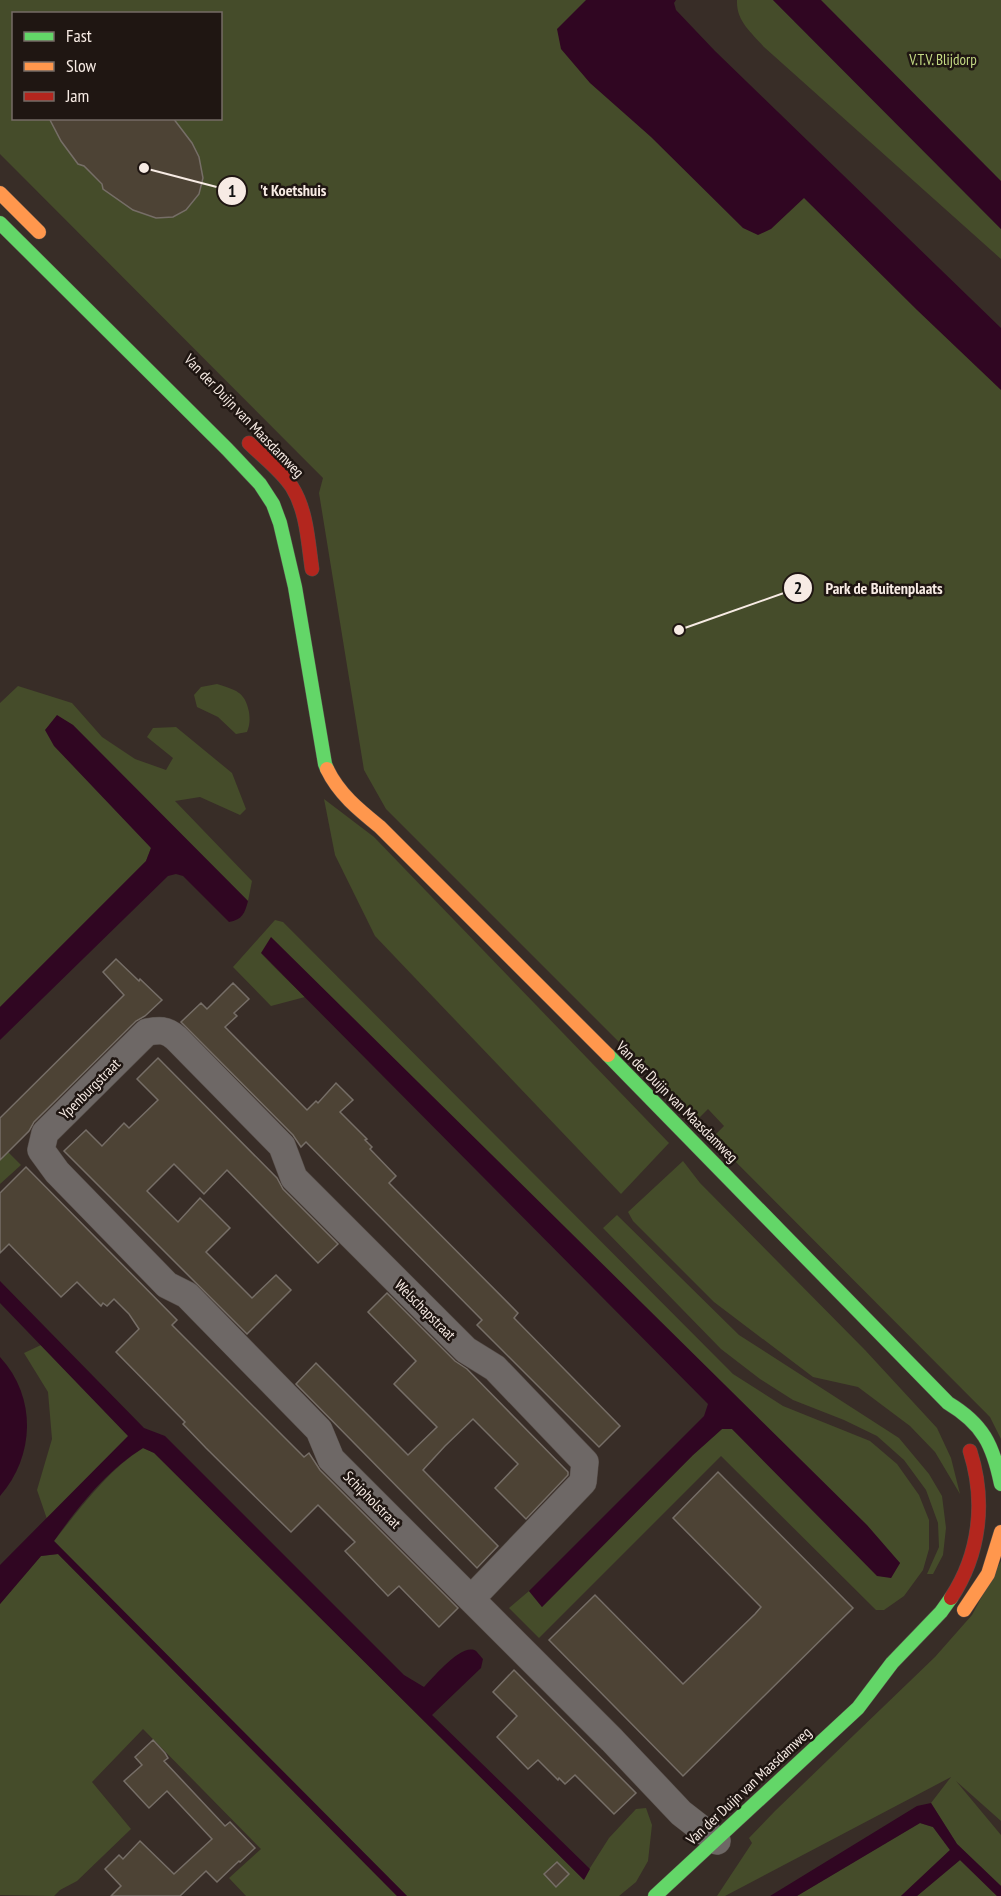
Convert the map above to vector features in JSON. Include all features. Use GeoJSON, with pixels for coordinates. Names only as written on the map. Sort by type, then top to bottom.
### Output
{"type":"FeatureCollection","features":[{"type":"Feature","properties":{"kind":"street"},"geometry":{"type":"LineString","coordinates":[[0,193],[50,243]]}},
{"type":"Feature","properties":{"kind":"street","name":"Van der Duijn van Maasdamweg"},"geometry":{"type":"LineString","coordinates":[[0,223],[227,449],[260,484],[273,504],[280,523],[295,587],[325,764],[342,796],[380,827],[683,1131],[948,1403],[963,1433],[976,1468],[980,1498],[978,1522],[964,1575],[951,1600],[892,1662],[865,1699],[717,1841],[655,1896]]}},
{"type":"Feature","properties":{"kind":"street","name":"Van der Duijn van Maasdamweg"},"geometry":{"type":"LineString","coordinates":[[241,435],[279,473],[297,498],[302,511],[314,582]]}},
{"type":"Feature","properties":{"kind":"street","name":"Van der Duijn van Maasdamweg"},"geometry":{"type":"LineString","coordinates":[[360,792],[380,827]]}},
{"type":"Feature","properties":{"kind":"street","name":"Welschapstraat"},"geometry":{"type":"LineString","coordinates":[[147,1032],[160,1030],[176,1038],[282,1146],[294,1178],[465,1350],[495,1368],[585,1462],[583,1482],[471,1599]]}},
{"type":"Feature","properties":{"kind":"street","name":"Ypenburgstraat"},"geometry":{"type":"LineString","coordinates":[[41,1150],[45,1133],[147,1032]]}},
{"type":"Feature","properties":{"kind":"street","name":"Schipholstraat"},"geometry":{"type":"LineString","coordinates":[[41,1150],[57,1172],[167,1285],[187,1295],[320,1430],[331,1459],[612,1740],[681,1813],[717,1841]]}},
{"type":"Feature","properties":{"kind":"street","name":"Van der Duijn van Maasdamweg"},"geometry":{"type":"LineString","coordinates":[[948,1403],[965,1412],[977,1423],[990,1444],[1001,1485]]}},
{"type":"Feature","properties":{"kind":"street"},"geometry":{"type":"LineString","coordinates":[[954,1623],[982,1587],[994,1562],[1001,1532]]}},
{"type":"Feature","properties":{"kind":"street","name":"Van der Duijn van Maasdamweg"},"geometry":{"type":"LineString","coordinates":[[865,1699],[894,1681]]}},
{"type":"Feature","properties":{"kind":"green space"},"geometry":{"type":"Polygon","coordinates":[[[0,0],[651,0],[1001,353],[1001,1439],[990,1417],[712,1138],[724,1126],[708,1109],[697,1120],[386,809],[364,770],[319,493],[323,478],[0,154],[0,0]]]}},
{"type":"Feature","properties":{"kind":"green space"},"geometry":{"type":"Polygon","coordinates":[[[737,0],[773,0],[1001,229],[1001,259],[764,47],[742,20],[737,0]]]}},
{"type":"Feature","properties":{"kind":"green space","name":"V.T.V. Blijdorp"},"geometry":{"type":"Polygon","coordinates":[[[803,0],[1001,0],[1001,202],[803,0]]]}},
{"type":"Feature","properties":{"kind":"green space"},"geometry":{"type":"Polygon","coordinates":[[[217,684],[242,695],[250,717],[247,732],[236,734],[218,717],[197,707],[194,695],[201,687],[217,684]]]}},
{"type":"Feature","properties":{"kind":"green space"},"geometry":{"type":"Polygon","coordinates":[[[18,686],[72,703],[102,737],[135,759],[166,770],[173,758],[147,737],[153,728],[176,727],[232,773],[246,809],[240,815],[200,797],[175,801],[252,881],[248,901],[73,725],[57,716],[151,848],[146,861],[0,1007],[0,703],[18,686]]]}},
{"type":"Feature","properties":{"kind":"green space"},"geometry":{"type":"Polygon","coordinates":[[[324,799],[374,837],[669,1143],[621,1194],[375,936],[335,855],[324,799]]]}},
{"type":"Feature","properties":{"kind":"green space"},"geometry":{"type":"Polygon","coordinates":[[[275,920],[283,922],[733,1374],[783,1406],[870,1441],[897,1464],[919,1495],[929,1520],[929,1549],[923,1570],[904,1596],[884,1610],[876,1610],[721,1456],[539,1638],[509,1608],[529,1591],[542,1607],[693,1455],[722,1429],[732,1429],[891,1578],[900,1563],[261,954],[305,997],[271,1006],[233,967],[275,920]]]}},
{"type":"Feature","properties":{"kind":"green space"},"geometry":{"type":"Polygon","coordinates":[[[0,1144],[21,1165],[0,1184],[0,1144]]]}},
{"type":"Feature","properties":{"kind":"green space"},"geometry":{"type":"Polygon","coordinates":[[[683,1161],[700,1183],[865,1350],[937,1428],[951,1458],[960,1494],[935,1452],[910,1426],[858,1387],[813,1377],[714,1302],[633,1221],[628,1212],[683,1161]]]}},
{"type":"Feature","properties":{"kind":"green space"},"geometry":{"type":"Polygon","coordinates":[[[617,1215],[739,1335],[899,1438],[929,1474],[942,1496],[946,1528],[943,1555],[933,1574],[927,1574],[939,1547],[938,1523],[926,1490],[904,1460],[877,1436],[793,1400],[760,1379],[721,1349],[603,1228],[617,1215]]]}},
{"type":"Feature","properties":{"kind":"green space"},"geometry":{"type":"Polygon","coordinates":[[[41,1345],[129,1436],[47,1519],[37,1490],[52,1439],[48,1392],[24,1353],[41,1345]]]}},
{"type":"Feature","properties":{"kind":"green space"},"geometry":{"type":"Polygon","coordinates":[[[143,1448],[155,1453],[583,1879],[609,1838],[636,1809],[646,1808],[652,1825],[648,1861],[636,1882],[619,1896],[407,1896],[54,1541],[106,1479],[143,1448]]]}},
{"type":"Feature","properties":{"kind":"green space"},"geometry":{"type":"Polygon","coordinates":[[[58,1554],[397,1896],[246,1896],[229,1878],[261,1849],[143,1729],[92,1782],[131,1829],[77,1881],[54,1896],[0,1895],[0,1604],[41,1556],[58,1554]]]}},
{"type":"Feature","properties":{"kind":"green space"},"geometry":{"type":"Polygon","coordinates":[[[1001,1561],[1001,1821],[956,1781],[1001,1835],[1001,1886],[957,1844],[931,1803],[951,1777],[725,1896],[717,1896],[752,1843],[749,1838],[935,1657],[972,1615],[1001,1561]]]}},
{"type":"Feature","properties":{"kind":"green space"},"geometry":{"type":"Polygon","coordinates":[[[920,1823],[933,1827],[950,1850],[901,1896],[797,1896],[920,1823]]]}},
{"type":"Feature","properties":{"kind":"green space"},"geometry":{"type":"Polygon","coordinates":[[[960,1860],[997,1896],[917,1896],[960,1860]]]}},
{"type":"Feature","properties":{"kind":"shaded area"},"geometry":{"type":"Polygon","coordinates":[[[586,0],[676,0],[674,3],[676,10],[715,51],[1001,328],[1001,390],[804,198],[771,229],[758,235],[743,228],[651,137],[590,83],[561,49],[557,29],[586,0]]]}},
{"type":"Feature","properties":{"kind":"shaded area"},"geometry":{"type":"Polygon","coordinates":[[[773,0],[821,0],[1001,181],[1001,229],[773,0]]]}},
{"type":"Feature","properties":{"kind":"shaded area"},"geometry":{"type":"Polygon","coordinates":[[[57,715],[73,725],[248,901],[242,915],[237,920],[229,922],[183,876],[176,874],[168,876],[0,1040],[0,1007],[146,861],[151,848],[54,746],[45,730],[57,715]]]}},
{"type":"Feature","properties":{"kind":"shaded area"},"geometry":{"type":"Polygon","coordinates":[[[271,937],[867,1525],[900,1563],[891,1578],[877,1576],[732,1429],[722,1429],[693,1455],[542,1607],[529,1591],[704,1416],[708,1404],[261,953],[271,937]]]}},
{"type":"Feature","properties":{"kind":"shaded area"},"geometry":{"type":"Polygon","coordinates":[[[0,1281],[144,1428],[165,1436],[404,1675],[424,1687],[456,1656],[470,1650],[476,1651],[483,1659],[481,1668],[432,1715],[590,1869],[584,1880],[154,1453],[143,1448],[117,1467],[83,1502],[54,1541],[407,1896],[397,1896],[58,1554],[41,1556],[0,1604],[0,1565],[128,1436],[0,1303],[0,1281]]]}},
{"type":"Feature","properties":{"kind":"shaded area"},"geometry":{"type":"Polygon","coordinates":[[[0,1357],[21,1390],[27,1426],[20,1463],[12,1480],[0,1496],[0,1357]]]}},
{"type":"Feature","properties":{"kind":"shaded area"},"geometry":{"type":"Polygon","coordinates":[[[931,1803],[957,1844],[1001,1886],[1001,1896],[997,1896],[960,1860],[917,1896],[901,1896],[950,1850],[933,1827],[920,1823],[797,1896],[770,1896],[917,1806],[931,1803]]]}},
{"type":"Feature","properties":{"kind":"building"},"geometry":{"type":"Polygon","coordinates":[[[50,120],[175,120],[192,143],[199,157],[203,178],[199,194],[186,210],[173,217],[156,218],[133,210],[103,189],[102,184],[84,166],[78,164],[61,141],[50,120]]]}},
{"type":"Feature","properties":{"kind":"building"},"geometry":{"type":"Polygon","coordinates":[[[116,959],[162,1000],[136,1021],[34,1122],[29,1131],[0,1160],[0,1118],[124,995],[103,972],[116,959]]]}},
{"type":"Feature","properties":{"kind":"building"},"geometry":{"type":"Polygon","coordinates":[[[233,983],[249,999],[234,1013],[237,1016],[225,1027],[307,1110],[316,1101],[318,1103],[336,1083],[353,1100],[340,1112],[367,1139],[365,1140],[372,1147],[370,1149],[396,1176],[389,1183],[518,1313],[514,1318],[620,1426],[599,1447],[477,1325],[482,1320],[306,1142],[301,1147],[293,1135],[181,1022],[201,1003],[207,1009],[233,983]]]}},
{"type":"Feature","properties":{"kind":"building"},"geometry":{"type":"Polygon","coordinates":[[[158,1058],[277,1178],[283,1189],[338,1244],[318,1263],[227,1170],[204,1194],[174,1164],[147,1191],[178,1222],[200,1198],[230,1228],[206,1252],[252,1298],[276,1275],[291,1290],[247,1334],[64,1151],[86,1130],[102,1146],[124,1123],[129,1128],[158,1100],[137,1079],[158,1058]]]}},
{"type":"Feature","properties":{"kind":"building"},"geometry":{"type":"Polygon","coordinates":[[[26,1167],[177,1320],[172,1325],[304,1457],[309,1453],[320,1470],[458,1608],[439,1627],[399,1586],[388,1596],[345,1551],[355,1542],[318,1505],[291,1532],[206,1448],[183,1424],[185,1422],[116,1352],[139,1329],[129,1314],[114,1299],[107,1306],[103,1303],[101,1306],[77,1282],[61,1297],[9,1244],[0,1253],[0,1193],[26,1167]]]}},
{"type":"Feature","properties":{"kind":"building"},"geometry":{"type":"Polygon","coordinates":[[[387,1293],[455,1361],[467,1369],[568,1472],[568,1475],[526,1519],[495,1488],[518,1464],[473,1419],[445,1446],[423,1470],[498,1546],[477,1568],[296,1384],[316,1363],[408,1455],[437,1427],[394,1384],[416,1361],[368,1312],[387,1293]]]}},
{"type":"Feature","properties":{"kind":"building"},"geometry":{"type":"Polygon","coordinates":[[[718,1472],[853,1608],[683,1776],[549,1640],[595,1595],[683,1684],[755,1614],[761,1607],[673,1518],[718,1472]]]}},
{"type":"Feature","properties":{"kind":"building"},"geometry":{"type":"Polygon","coordinates":[[[514,1670],[636,1793],[614,1814],[575,1775],[565,1784],[538,1760],[528,1769],[497,1737],[517,1716],[493,1692],[514,1670]]]}},
{"type":"Feature","properties":{"kind":"building"},"geometry":{"type":"Polygon","coordinates":[[[153,1740],[168,1758],[164,1761],[225,1826],[230,1822],[255,1848],[217,1882],[206,1871],[180,1896],[111,1896],[121,1886],[105,1869],[119,1855],[123,1859],[140,1841],[174,1874],[212,1839],[167,1791],[149,1808],[124,1781],[142,1765],[135,1757],[153,1740]]]}},
{"type":"Feature","properties":{"kind":"building"},"geometry":{"type":"Polygon","coordinates":[[[557,1862],[569,1874],[556,1887],[544,1874],[557,1862]]]}},
{"type":"Feature","properties":{"kind":"traffic: fast"},"geometry":{"type":"LineString","coordinates":[[0,223],[227,449],[260,484],[273,504],[280,523],[295,587],[327,769]]}},
{"type":"Feature","properties":{"kind":"traffic: fast"},"geometry":{"type":"LineString","coordinates":[[608,1055],[948,1403],[970,1419],[990,1447],[1001,1484]]}},
{"type":"Feature","properties":{"kind":"traffic: fast"},"geometry":{"type":"LineString","coordinates":[[655,1896],[858,1708],[892,1663],[941,1612],[951,1598]]}},
{"type":"Feature","properties":{"kind":"traffic: slow"},"geometry":{"type":"LineString","coordinates":[[0,193],[39,232]]}},
{"type":"Feature","properties":{"kind":"traffic: slow"},"geometry":{"type":"LineString","coordinates":[[327,769],[337,786],[350,801],[380,827],[608,1055]]}},
{"type":"Feature","properties":{"kind":"traffic: slow"},"geometry":{"type":"LineString","coordinates":[[964,1610],[988,1574],[1001,1532]]}},
{"type":"Feature","properties":{"kind":"traffic: jam"},"geometry":{"type":"LineString","coordinates":[[249,443],[283,475],[297,496],[306,527],[312,569]]}},
{"type":"Feature","properties":{"kind":"traffic: jam"},"geometry":{"type":"LineString","coordinates":[[951,1598],[968,1564],[977,1527],[978,1489],[970,1451]]}},
{"type":"Feature","properties":{"kind":"place","name":"'t Koetshuis"},"geometry":{"type":"Point","coordinates":[144,168]}},
{"type":"Feature","properties":{"kind":"place","name":"Park de Buitenplaats"},"geometry":{"type":"Point","coordinates":[679,630]}}]}
